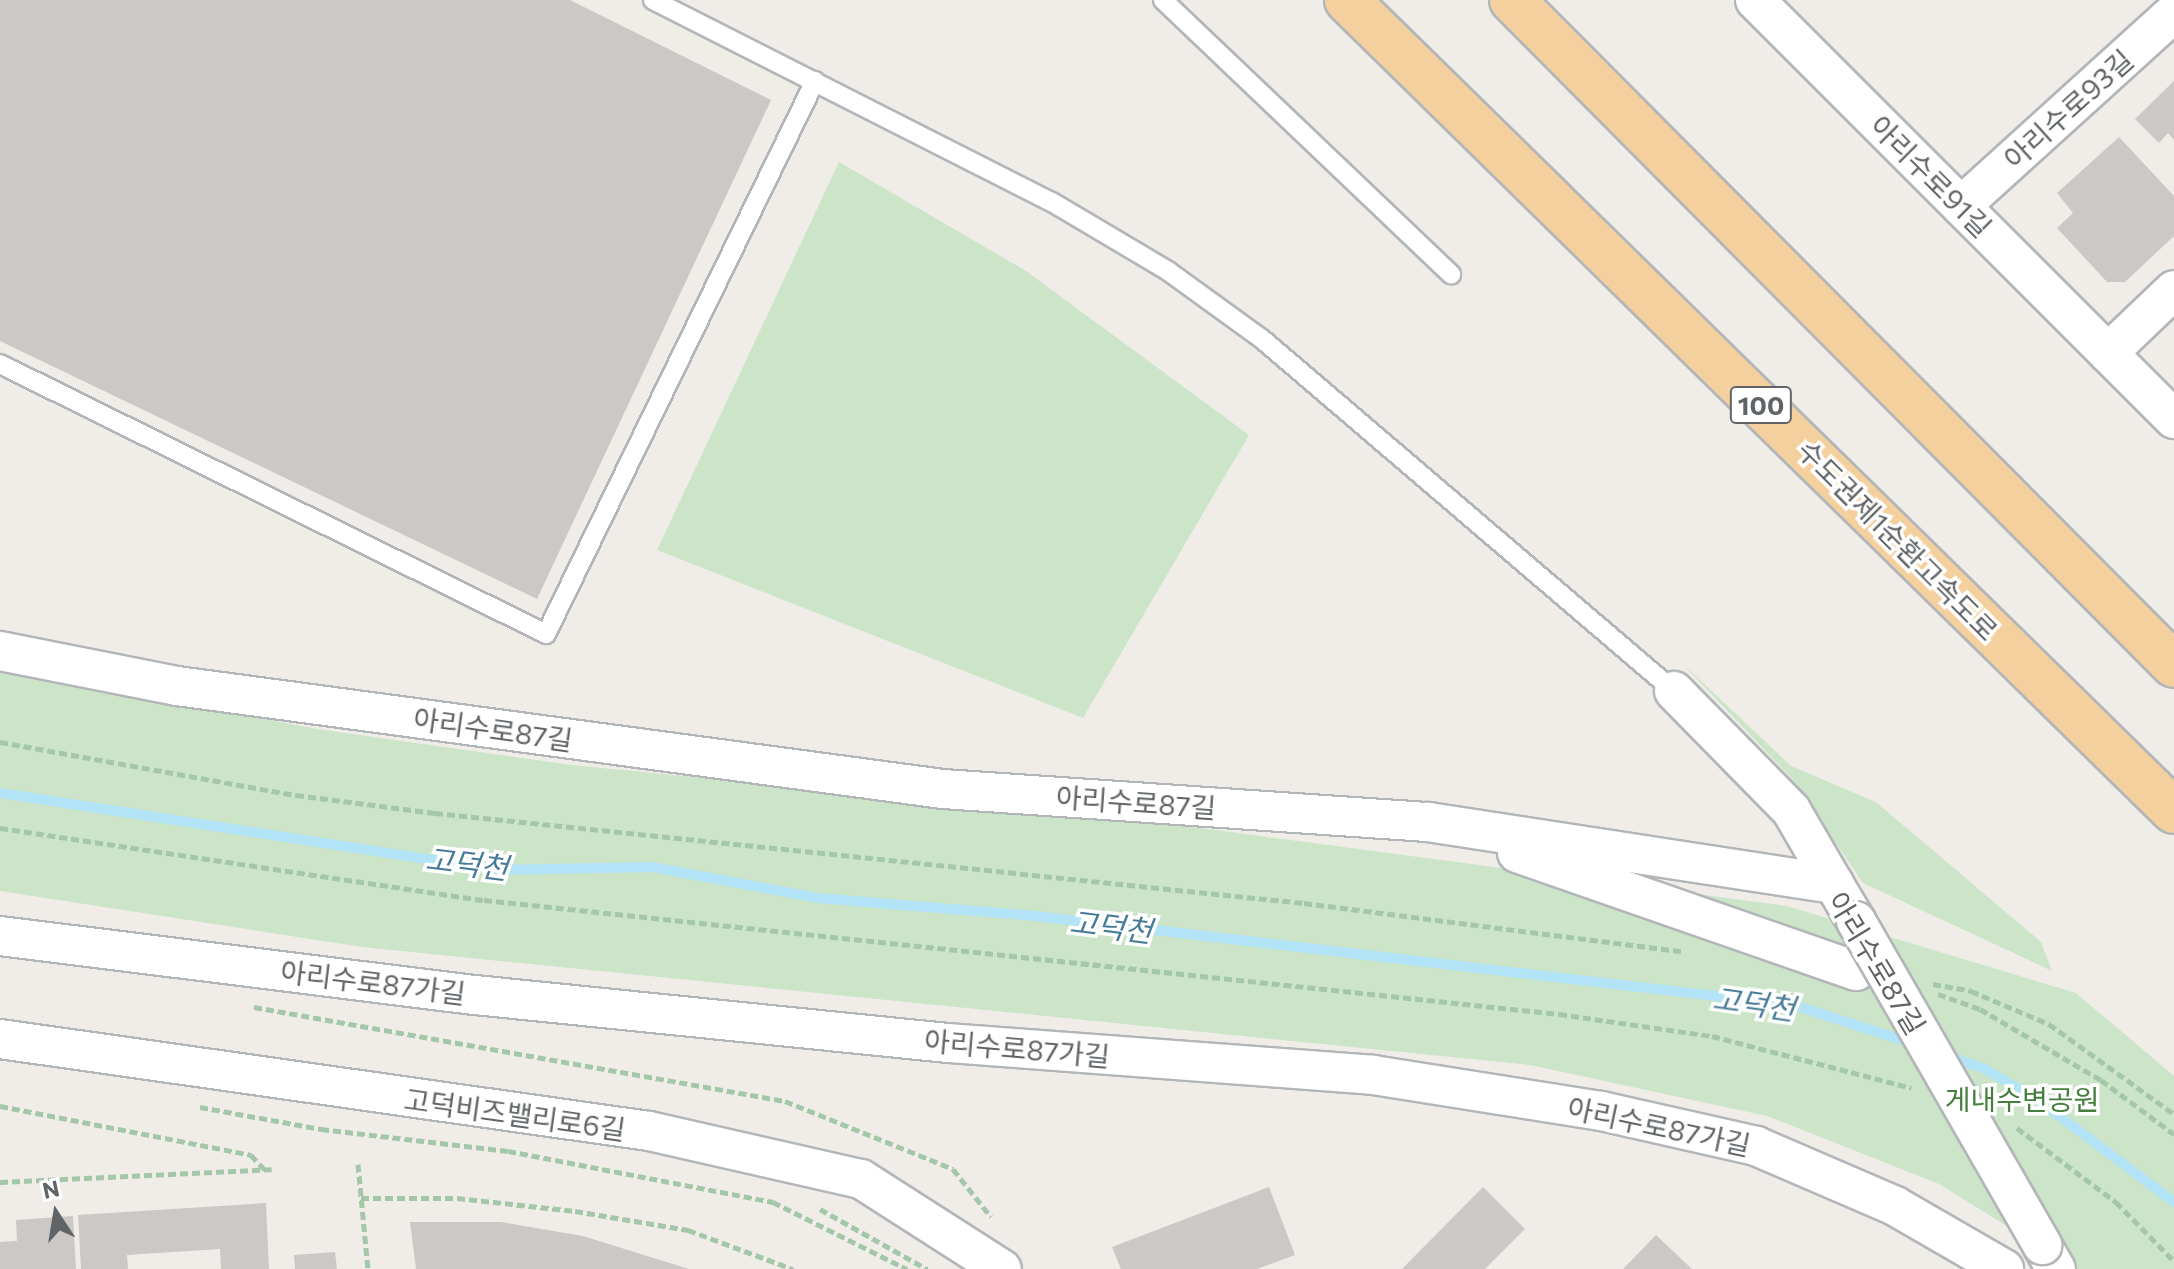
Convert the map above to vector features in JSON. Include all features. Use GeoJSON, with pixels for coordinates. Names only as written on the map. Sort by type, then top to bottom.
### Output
{"type":"FeatureCollection","features":[{"type":"Feature","properties":{"kind":"highway","name":"수도권제1순환고속도로"},"geometry":{"type":"LineString","coordinates":[[1347,0],[2174,811]]}},
{"type":"Feature","properties":{"kind":"highway"},"geometry":{"type":"LineString","coordinates":[[1512,0],[2174,665]]}},
{"type":"Feature","properties":{"kind":"street","name":"아리수로91길"},"geometry":{"type":"LineString","coordinates":[[1755,0],[2174,419]]}},
{"type":"Feature","properties":{"kind":"street","name":"아리수로93길"},"geometry":{"type":"LineString","coordinates":[[1961,206],[2174,13]]}},
{"type":"Feature","properties":{"kind":"street"},"geometry":{"type":"LineString","coordinates":[[2108,353],[2174,290]]}},
{"type":"Feature","properties":{"kind":"street","name":"아리수로87길"},"geometry":{"type":"LineString","coordinates":[[0,651],[177,686],[943,789],[1428,822],[1834,884],[2049,1257]]}},
{"type":"Feature","properties":{"kind":"street"},"geometry":{"type":"LineString","coordinates":[[1674,691],[1791,810],[1834,884]]}},
{"type":"Feature","properties":{"kind":"street"},"geometry":{"type":"LineString","coordinates":[[1428,822],[1856,971]]}},
{"type":"Feature","properties":{"kind":"street","name":"아리수로87가길"},"geometry":{"type":"LineString","coordinates":[[0,936],[507,998],[949,1043],[1373,1075],[1601,1111],[1756,1146],[1895,1206],[2004,1269]]}},
{"type":"Feature","properties":{"kind":"street","name":"고덕비즈밸리로6길"},"geometry":{"type":"LineString","coordinates":[[0,1039],[649,1131],[861,1179],[1002,1269]]}},
{"type":"Feature","properties":{"kind":"lane"},"geometry":{"type":"LineString","coordinates":[[653,0],[1052,202],[1168,271],[1262,339],[1674,691]]}},
{"type":"Feature","properties":{"kind":"lane"},"geometry":{"type":"LineString","coordinates":[[1163,0],[1451,274]]}},
{"type":"Feature","properties":{"kind":"lane"},"geometry":{"type":"LineString","coordinates":[[0,364],[546,634],[815,81]]}},
{"type":"Feature","properties":{"kind":"path"},"geometry":{"type":"LineString","coordinates":[[0,742],[404,809],[1304,903],[1685,951]]}},
{"type":"Feature","properties":{"kind":"path"},"geometry":{"type":"LineString","coordinates":[[0,828],[484,900],[1574,1016],[1712,1036],[1924,1091]]}},
{"type":"Feature","properties":{"kind":"path"},"geometry":{"type":"LineString","coordinates":[[1928,983],[1971,991],[2049,1024],[2174,1114]]}},
{"type":"Feature","properties":{"kind":"path"},"geometry":{"type":"LineString","coordinates":[[1917,988],[1980,1009],[2101,1080],[2174,1134]]}},
{"type":"Feature","properties":{"kind":"path"},"geometry":{"type":"LineString","coordinates":[[250,1007],[785,1101],[953,1169],[1002,1230]]}},
{"type":"Feature","properties":{"kind":"path"},"geometry":{"type":"LineString","coordinates":[[183,1104],[321,1129],[508,1151],[773,1202],[907,1269]]}},
{"type":"Feature","properties":{"kind":"path"},"geometry":{"type":"LineString","coordinates":[[0,1106],[251,1155],[265,1170]]}},
{"type":"Feature","properties":{"kind":"path"},"geometry":{"type":"LineString","coordinates":[[2011,1123],[2116,1202],[2174,1261]]}},
{"type":"Feature","properties":{"kind":"path"},"geometry":{"type":"LineString","coordinates":[[358,1164],[368,1269]]}},
{"type":"Feature","properties":{"kind":"path"},"geometry":{"type":"LineString","coordinates":[[0,1182],[272,1169]]}},
{"type":"Feature","properties":{"kind":"path"},"geometry":{"type":"LineString","coordinates":[[361,1198],[457,1198],[575,1211],[688,1230],[793,1269]]}},
{"type":"Feature","properties":{"kind":"green space"},"geometry":{"type":"Polygon","coordinates":[[[839,162],[1026,271],[1249,435],[1083,718],[657,550],[839,162]]]}},
{"type":"Feature","properties":{"kind":"green space"},"geometry":{"type":"Polygon","coordinates":[[[1680,661],[1791,766],[1876,802],[2041,942],[2052,971],[1863,883],[1792,779],[1680,661]]]}},
{"type":"Feature","properties":{"kind":"green space","name":"게내수변공원"},"geometry":{"type":"Polygon","coordinates":[[[0,668],[317,729],[572,765],[1170,824],[1787,906],[2076,993],[2174,1076],[2174,1269],[2076,1269],[1939,1184],[1767,1116],[1530,1065],[362,947],[0,891],[0,668]]]}},
{"type":"Feature","properties":{"kind":"building"},"geometry":{"type":"Polygon","coordinates":[[[0,0],[570,0],[771,100],[537,599],[0,341],[0,0]]]}},
{"type":"Feature","properties":{"kind":"building"},"geometry":{"type":"Polygon","coordinates":[[[2174,81],[2174,140],[2168,133],[2159,143],[2135,119],[2174,81]]]}},
{"type":"Feature","properties":{"kind":"building"},"geometry":{"type":"Polygon","coordinates":[[[2119,137],[2174,196],[2174,236],[2125,282],[2107,282],[2057,228],[2073,213],[2057,193],[2119,137]]]}},
{"type":"Feature","properties":{"kind":"building"},"geometry":{"type":"Polygon","coordinates":[[[1269,1187],[1295,1255],[1257,1269],[1121,1269],[1112,1247],[1269,1187]]]}},
{"type":"Feature","properties":{"kind":"building"},"geometry":{"type":"Polygon","coordinates":[[[1483,1187],[1525,1229],[1485,1269],[1402,1269],[1483,1187]]]}},
{"type":"Feature","properties":{"kind":"building"},"geometry":{"type":"Polygon","coordinates":[[[266,1203],[269,1269],[221,1269],[220,1249],[127,1255],[128,1269],[81,1269],[78,1215],[266,1203]]]}},
{"type":"Feature","properties":{"kind":"building"},"geometry":{"type":"Polygon","coordinates":[[[73,1216],[76,1269],[0,1269],[0,1242],[17,1241],[16,1220],[73,1216]]]}},
{"type":"Feature","properties":{"kind":"building"},"geometry":{"type":"Polygon","coordinates":[[[410,1222],[501,1222],[583,1236],[689,1269],[416,1269],[410,1222]]]}},
{"type":"Feature","properties":{"kind":"building"},"geometry":{"type":"Polygon","coordinates":[[[1656,1235],[1692,1269],[1623,1269],[1656,1235]]]}},
{"type":"Feature","properties":{"kind":"building"},"geometry":{"type":"Polygon","coordinates":[[[335,1252],[337,1269],[295,1269],[294,1255],[335,1252]]]}},
{"type":"Feature","properties":{"kind":"waterway","name":"고덕천"},"geometry":{"type":"LineString","coordinates":[[0,793],[498,870],[652,867],[817,898],[1035,916],[1793,1005],[1915,1044]]}},
{"type":"Feature","properties":{"kind":"waterway"},"geometry":{"type":"LineString","coordinates":[[1945,1055],[1985,1069],[2046,1106],[2174,1202]]}}]}
